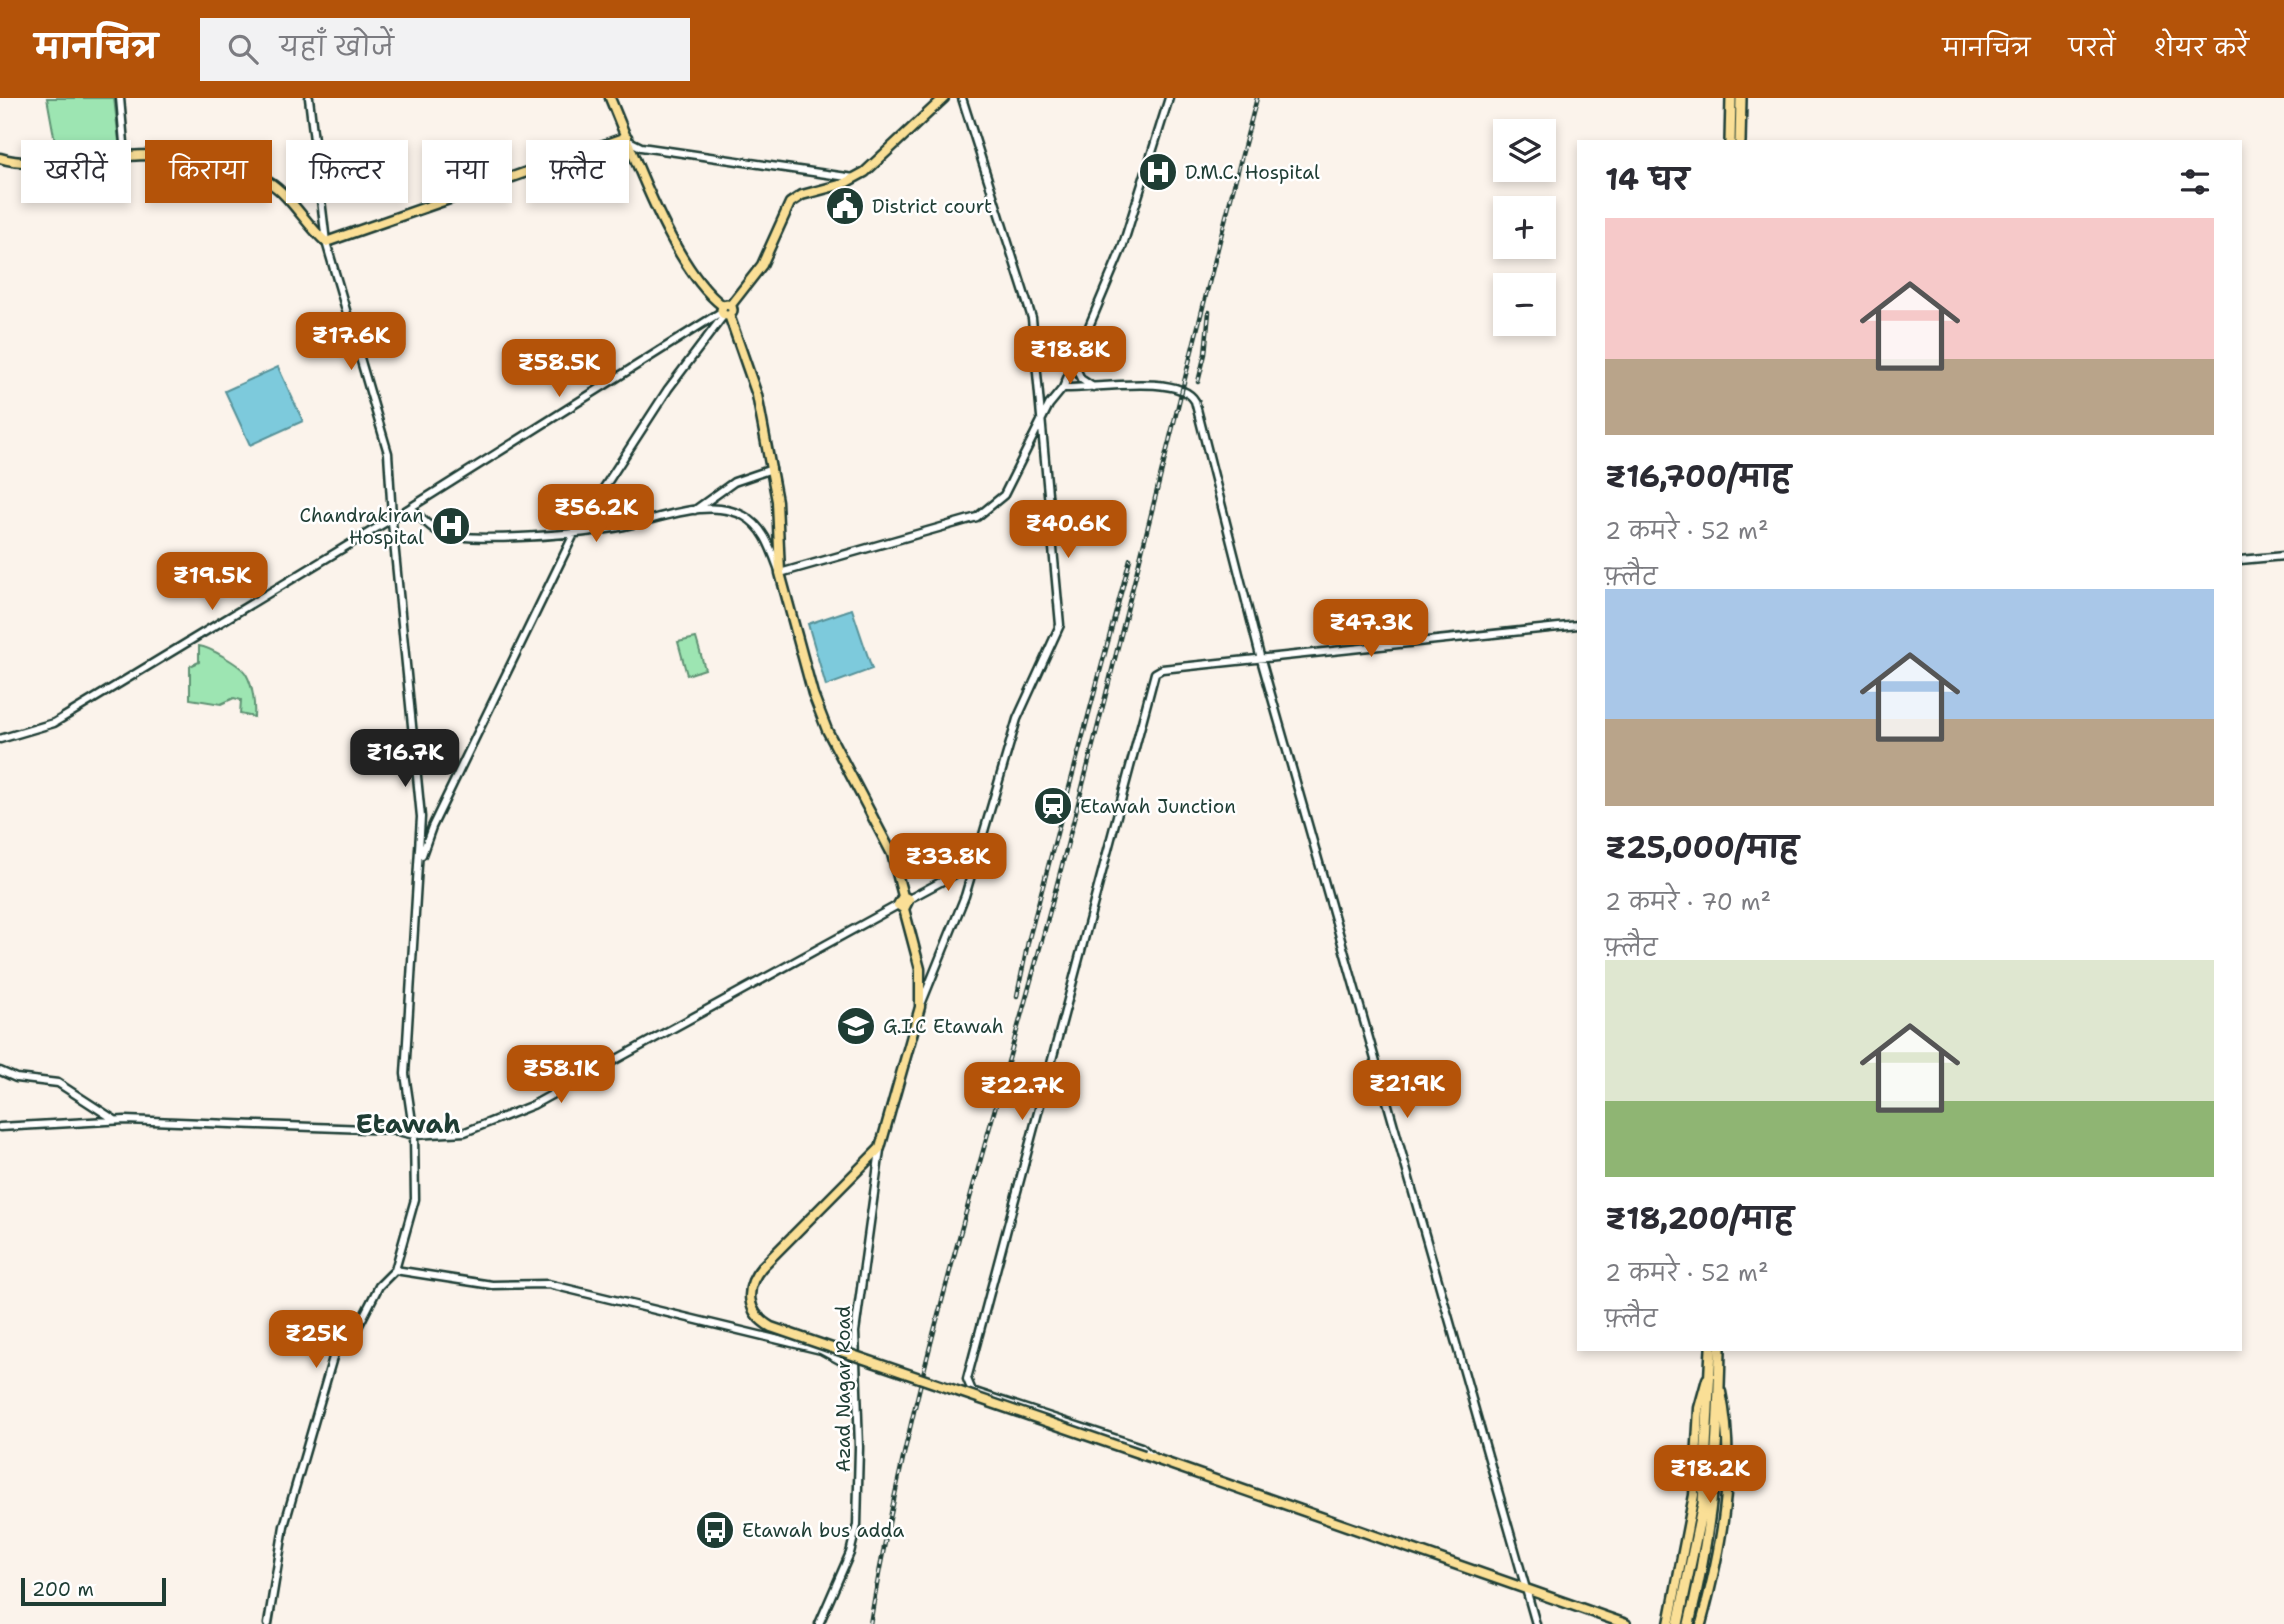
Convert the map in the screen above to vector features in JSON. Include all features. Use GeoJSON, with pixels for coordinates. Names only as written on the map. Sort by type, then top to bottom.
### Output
{"type":"FeatureCollection","features":[{"type":"Feature","properties":{"kind":"highway"},"geometry":{"type":"LineString","coordinates":[[1730,140],[1731,98]]}},
{"type":"Feature","properties":{"kind":"highway"},"geometry":{"type":"LineString","coordinates":[[1740,140],[1741,98]]}},
{"type":"Feature","properties":{"kind":"highway"},"geometry":{"type":"LineString","coordinates":[[1678,1624],[1703,1504],[1711,1351]]}},
{"type":"Feature","properties":{"kind":"highway"},"geometry":{"type":"LineString","coordinates":[[1689,1624],[1705,1553],[1716,1482],[1720,1351]]}},
{"type":"Feature","properties":{"kind":"main road"},"geometry":{"type":"LineString","coordinates":[[610,98],[663,218],[689,267],[706,291],[727,311],[750,377],[772,469],[777,500],[780,573],[813,694],[827,730],[892,854],[906,898],[901,907],[920,969],[920,1007],[880,1148],[752,1279],[750,1302],[755,1314],[771,1326],[1478,1570],[1626,1624]]}},
{"type":"Feature","properties":{"kind":"main road"},"geometry":{"type":"LineString","coordinates":[[727,311],[762,265],[790,203],[802,195],[855,178],[873,166],[934,102],[944,98]]}},
{"type":"Feature","properties":{"kind":"main road"},"geometry":{"type":"LineString","coordinates":[[131,154],[205,159],[242,169],[269,182],[326,242],[628,139]]}},
{"type":"Feature","properties":{"kind":"main road"},"geometry":{"type":"LineString","coordinates":[[0,158],[21,160]]}},
{"type":"Feature","properties":{"kind":"main road"},"geometry":{"type":"LineString","coordinates":[[1669,1624],[1694,1495],[1699,1408],[1711,1365]]}},
{"type":"Feature","properties":{"kind":"main road"},"geometry":{"type":"LineString","coordinates":[[1701,1624],[1724,1511],[1728,1465],[1728,1438],[1719,1386]]}},
{"type":"Feature","properties":{"kind":"street"},"geometry":{"type":"LineString","coordinates":[[120,98],[124,140]]}},
{"type":"Feature","properties":{"kind":"street"},"geometry":{"type":"LineString","coordinates":[[268,1624],[284,1526],[334,1354],[356,1331],[379,1286],[395,1270],[415,1199],[414,1135],[405,1070],[420,860],[419,796],[391,519],[388,453],[326,242],[309,98]]}},
{"type":"Feature","properties":{"kind":"street"},"geometry":{"type":"LineString","coordinates":[[920,1007],[965,895],[1017,719],[1060,625],[1028,301],[962,98]]}},
{"type":"Feature","properties":{"kind":"street"},"geometry":{"type":"LineString","coordinates":[[411,508],[437,531],[448,534],[574,534],[695,510],[732,511],[753,522],[766,539],[780,573],[977,517],[1004,495],[1049,405],[1063,388],[1122,248],[1169,98]]}},
{"type":"Feature","properties":{"kind":"street"},"geometry":{"type":"LineString","coordinates":[[628,139],[641,147],[855,178]]}},
{"type":"Feature","properties":{"kind":"street"},"geometry":{"type":"LineString","coordinates":[[0,739],[45,726],[411,508],[727,311]]}},
{"type":"Feature","properties":{"kind":"street"},"geometry":{"type":"LineString","coordinates":[[420,860],[432,827],[574,534],[668,389],[727,311]]}},
{"type":"Feature","properties":{"kind":"street"},"geometry":{"type":"LineString","coordinates":[[1073,362],[1081,379],[1095,388]]}},
{"type":"Feature","properties":{"kind":"street"},"geometry":{"type":"LineString","coordinates":[[1063,388],[1156,384],[1191,394],[1260,656],[1536,1624]]}},
{"type":"Feature","properties":{"kind":"street"},"geometry":{"type":"LineString","coordinates":[[695,510],[734,482],[772,469]]}},
{"type":"Feature","properties":{"kind":"street"},"geometry":{"type":"LineString","coordinates":[[2242,560],[2284,556]]}},
{"type":"Feature","properties":{"kind":"street"},"geometry":{"type":"LineString","coordinates":[[1156,1459],[1141,1447],[977,1393],[969,1387],[967,1378],[1154,677],[1162,668],[1577,625]]}},
{"type":"Feature","properties":{"kind":"street"},"geometry":{"type":"LineString","coordinates":[[906,898],[974,863]]}},
{"type":"Feature","properties":{"kind":"street"},"geometry":{"type":"LineString","coordinates":[[0,1127],[130,1120],[393,1130],[414,1135],[465,1132],[533,1105],[901,907]]}},
{"type":"Feature","properties":{"kind":"street"},"geometry":{"type":"LineString","coordinates":[[0,1071],[16,1078],[58,1083],[116,1121]]}},
{"type":"Feature","properties":{"kind":"street","name":"Azad Nagar Road"},"geometry":{"type":"LineString","coordinates":[[819,1624],[850,1553],[857,1525],[859,1447],[855,1332],[859,1284],[880,1148]]}},
{"type":"Feature","properties":{"kind":"street"},"geometry":{"type":"LineString","coordinates":[[395,1270],[492,1285],[548,1284],[821,1350],[856,1368]]}},
{"type":"Feature","properties":{"kind":"green space"},"geometry":{"type":"Polygon","coordinates":[[[47,98],[114,98],[119,140],[55,140],[47,98]]]}},
{"type":"Feature","properties":{"kind":"green space"},"geometry":{"type":"Polygon","coordinates":[[[696,638],[705,669],[687,675],[678,642],[696,638]]]}},
{"type":"Feature","properties":{"kind":"green space"},"geometry":{"type":"Polygon","coordinates":[[[199,646],[224,657],[246,674],[253,695],[254,717],[240,714],[241,700],[234,698],[221,704],[190,699],[190,666],[199,662],[199,646]]]}},
{"type":"Feature","properties":{"kind":"water"},"geometry":{"type":"Polygon","coordinates":[[[278,367],[303,421],[250,445],[225,391],[278,367]]]}},
{"type":"Feature","properties":{"kind":"water"},"geometry":{"type":"Polygon","coordinates":[[[852,609],[872,669],[826,686],[808,624],[852,609]]]}},
{"type":"Feature","properties":{"kind":"railway"},"geometry":{"type":"LineString","coordinates":[[870,1624],[927,1357],[1075,816],[1257,98]]}},
{"type":"Feature","properties":{"kind":"railway"},"geometry":{"type":"LineString","coordinates":[[1198,382],[1205,354],[1209,312]]}},
{"type":"Feature","properties":{"kind":"railway"},"geometry":{"type":"LineString","coordinates":[[1017,996],[1028,942],[1130,559]]}},
{"type":"Feature","properties":{"kind":"place","name":"D.M.C. Hospital"},"geometry":{"type":"Point","coordinates":[1158,172]}},
{"type":"Feature","properties":{"kind":"place","name":"District court"},"geometry":{"type":"Point","coordinates":[845,206]}},
{"type":"Feature","properties":{"kind":"place","name":"Chandrakiran Hospital"},"geometry":{"type":"Point","coordinates":[451,526]}},
{"type":"Feature","properties":{"kind":"place","name":"Etawah Junction"},"geometry":{"type":"Point","coordinates":[1053,806]}},
{"type":"Feature","properties":{"kind":"place","name":"G.I.C Etawah"},"geometry":{"type":"Point","coordinates":[856,1026]}},
{"type":"Feature","properties":{"kind":"place","name":"Etawah bus adda"},"geometry":{"type":"Point","coordinates":[715,1530]}},
{"type":"Feature","properties":{"kind":"district","name":"Etawah"},"geometry":{"type":"Point","coordinates":[408,1123]}}]}
